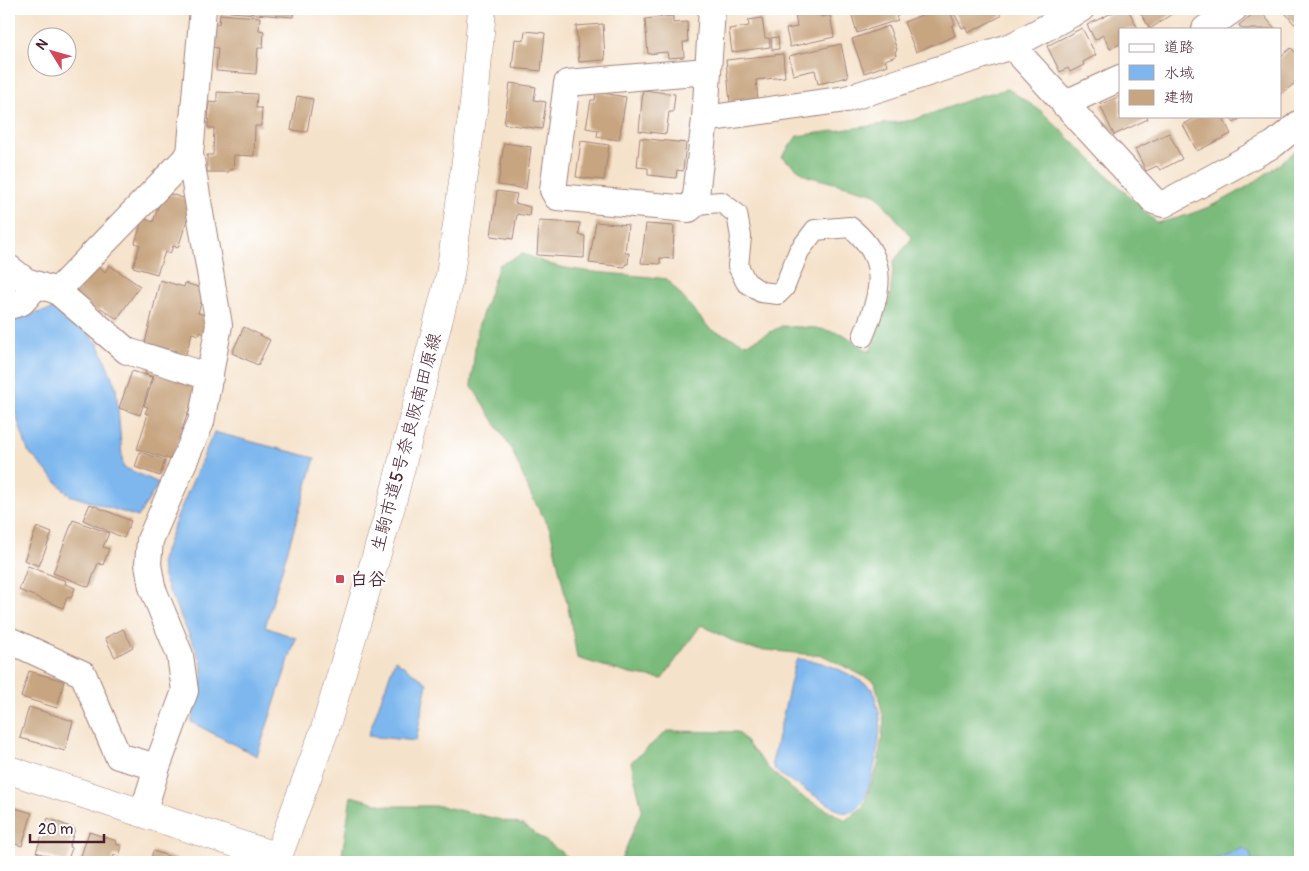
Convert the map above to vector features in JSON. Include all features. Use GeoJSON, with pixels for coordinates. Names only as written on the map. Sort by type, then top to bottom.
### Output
{"type":"FeatureCollection","features":[{"type":"Feature","properties":{"kind":"street"},"geometry":{"type":"LineString","coordinates":[[143,813],[157,767],[185,691],[180,655],[152,587],[148,564],[150,540],[202,422],[219,325],[190,154],[203,9]]}},
{"type":"Feature","properties":{"kind":"street","name":"生駒市道5号奈良阪南田原線"},"geometry":{"type":"LineString","coordinates":[[277,860],[325,730],[391,506],[450,275],[474,103],[482,9]]}},
{"type":"Feature","properties":{"kind":"street"},"geometry":{"type":"LineString","coordinates":[[695,204],[705,119],[712,9]]}},
{"type":"Feature","properties":{"kind":"street"},"geometry":{"type":"LineString","coordinates":[[705,119],[846,99],[1012,46],[1081,9]]}},
{"type":"Feature","properties":{"kind":"street"},"geometry":{"type":"LineString","coordinates":[[1206,28],[1234,9]]}},
{"type":"Feature","properties":{"kind":"street"},"geometry":{"type":"LineString","coordinates":[[1012,46],[1154,201],[1164,204],[1274,144],[1300,123]]}},
{"type":"Feature","properties":{"kind":"street"},"geometry":{"type":"LineString","coordinates":[[707,72],[567,83],[553,190],[557,197],[689,209],[695,204],[721,202],[737,214],[741,237],[738,266],[746,282],[761,292],[778,294],[784,288],[799,251],[815,230],[850,227],[865,239],[876,262],[879,295],[863,337]]}},
{"type":"Feature","properties":{"kind":"street"},"geometry":{"type":"LineString","coordinates":[[1064,104],[1119,78]]}},
{"type":"Feature","properties":{"kind":"street"},"geometry":{"type":"LineString","coordinates":[[9,306],[22,302],[47,288],[190,154]]}},
{"type":"Feature","properties":{"kind":"street"},"geometry":{"type":"LineString","coordinates":[[9,268],[26,281],[47,288],[127,351],[210,377]]}},
{"type":"Feature","properties":{"kind":"street"},"geometry":{"type":"LineString","coordinates":[[9,640],[83,674],[118,756],[157,767]]}},
{"type":"Feature","properties":{"kind":"street"},"geometry":{"type":"LineString","coordinates":[[9,770],[143,813],[277,860]]}},
{"type":"Feature","properties":{"kind":"green space"},"geometry":{"type":"Polygon","coordinates":[[[1008,89],[1041,111],[1157,223],[1178,218],[1216,204],[1233,195],[1267,173],[1300,147],[1300,862],[618,862],[622,858],[642,809],[631,762],[667,731],[738,732],[768,768],[799,795],[846,820],[863,807],[878,765],[884,720],[875,682],[824,656],[747,648],[701,625],[662,679],[630,674],[577,658],[569,612],[550,529],[531,495],[512,450],[471,385],[477,330],[499,265],[523,254],[555,266],[600,273],[667,279],[710,329],[747,344],[782,326],[816,328],[843,334],[870,352],[890,297],[894,261],[912,238],[876,194],[807,176],[782,157],[797,136],[914,120],[979,96],[1008,89]]]}},
{"type":"Feature","properties":{"kind":"green space"},"geometry":{"type":"Polygon","coordinates":[[[351,796],[387,806],[441,806],[523,825],[575,862],[341,862],[351,796]]]}},
{"type":"Feature","properties":{"kind":"water"},"geometry":{"type":"Polygon","coordinates":[[[59,308],[98,343],[116,387],[123,467],[159,483],[138,517],[69,495],[28,451],[9,394],[9,319],[59,308]]]}},
{"type":"Feature","properties":{"kind":"water"},"geometry":{"type":"Polygon","coordinates":[[[214,432],[315,458],[265,627],[296,638],[257,756],[191,722],[203,679],[201,661],[165,582],[161,563],[177,517],[214,432]]]}},
{"type":"Feature","properties":{"kind":"water"},"geometry":{"type":"Polygon","coordinates":[[[798,659],[828,665],[873,689],[880,719],[877,751],[872,777],[864,799],[851,812],[842,812],[781,775],[775,770],[772,763],[795,663],[798,659]]]}},
{"type":"Feature","properties":{"kind":"water"},"geometry":{"type":"Polygon","coordinates":[[[395,660],[427,683],[416,741],[368,736],[395,660]]]}},
{"type":"Feature","properties":{"kind":"water"},"geometry":{"type":"Polygon","coordinates":[[[1243,848],[1250,853],[1252,862],[1208,862],[1243,848]]]}},
{"type":"Feature","properties":{"kind":"building"},"geometry":{"type":"Polygon","coordinates":[[[230,9],[294,9],[293,17],[230,12],[230,9]]]}},
{"type":"Feature","properties":{"kind":"building"},"geometry":{"type":"Polygon","coordinates":[[[819,9],[821,17],[830,15],[834,37],[790,47],[786,29],[797,27],[795,14],[819,9]]]}},
{"type":"Feature","properties":{"kind":"building"},"geometry":{"type":"Polygon","coordinates":[[[850,9],[896,9],[898,20],[857,33],[850,9]]]}},
{"type":"Feature","properties":{"kind":"building"},"geometry":{"type":"Polygon","coordinates":[[[937,9],[949,9],[955,24],[952,26],[955,36],[916,52],[904,22],[937,9]]]}},
{"type":"Feature","properties":{"kind":"building"},"geometry":{"type":"Polygon","coordinates":[[[952,9],[1001,9],[998,10],[1001,16],[968,33],[965,27],[962,28],[952,9]]]}},
{"type":"Feature","properties":{"kind":"building"},"geometry":{"type":"Polygon","coordinates":[[[1120,9],[1128,9],[1138,28],[1119,28],[1119,44],[1110,49],[1103,35],[1095,40],[1087,25],[1120,9]]]}},
{"type":"Feature","properties":{"kind":"building"},"geometry":{"type":"Polygon","coordinates":[[[1138,9],[1179,9],[1151,28],[1149,28],[1138,9]]]}},
{"type":"Feature","properties":{"kind":"building"},"geometry":{"type":"Polygon","coordinates":[[[1259,9],[1274,28],[1241,28],[1239,25],[1259,9]]]}},
{"type":"Feature","properties":{"kind":"building"},"geometry":{"type":"Polygon","coordinates":[[[1282,9],[1300,9],[1300,25],[1294,24],[1282,9]]]}},
{"type":"Feature","properties":{"kind":"building"},"geometry":{"type":"Polygon","coordinates":[[[220,14],[260,17],[259,30],[264,31],[263,48],[258,48],[256,74],[216,71],[218,48],[211,47],[213,24],[219,24],[220,14]]]}},
{"type":"Feature","properties":{"kind":"building"},"geometry":{"type":"Polygon","coordinates":[[[673,16],[673,23],[687,22],[688,42],[683,42],[684,57],[668,58],[667,52],[648,54],[645,19],[673,16]]]}},
{"type":"Feature","properties":{"kind":"building"},"geometry":{"type":"Polygon","coordinates":[[[762,18],[765,38],[769,38],[770,47],[732,52],[729,29],[749,26],[748,20],[762,18]]]}},
{"type":"Feature","properties":{"kind":"building"},"geometry":{"type":"Polygon","coordinates":[[[603,24],[605,60],[579,62],[576,26],[603,24]]]}},
{"type":"Feature","properties":{"kind":"building"},"geometry":{"type":"Polygon","coordinates":[[[889,26],[897,50],[895,51],[896,56],[885,60],[887,65],[864,73],[852,39],[889,26]]]}},
{"type":"Feature","properties":{"kind":"building"},"geometry":{"type":"Polygon","coordinates":[[[1082,28],[1096,55],[1083,62],[1084,65],[1070,72],[1068,68],[1060,72],[1047,46],[1082,28]]]}},
{"type":"Feature","properties":{"kind":"building"},"geometry":{"type":"Polygon","coordinates":[[[525,31],[545,33],[541,71],[512,68],[515,39],[524,40],[525,31]]]}},
{"type":"Feature","properties":{"kind":"building"},"geometry":{"type":"Polygon","coordinates":[[[778,37],[779,49],[772,50],[771,38],[778,37]]]}},
{"type":"Feature","properties":{"kind":"building"},"geometry":{"type":"Polygon","coordinates":[[[841,44],[848,77],[818,84],[815,70],[793,75],[789,56],[841,44]]]}},
{"type":"Feature","properties":{"kind":"building"},"geometry":{"type":"Polygon","coordinates":[[[1291,48],[1300,56],[1300,79],[1282,93],[1282,55],[1291,48]]]}},
{"type":"Feature","properties":{"kind":"building"},"geometry":{"type":"Polygon","coordinates":[[[783,54],[785,77],[756,80],[758,100],[730,103],[726,60],[783,54]]]}},
{"type":"Feature","properties":{"kind":"building"},"geometry":{"type":"Polygon","coordinates":[[[510,83],[536,87],[534,100],[546,102],[542,129],[504,124],[510,83]]]}},
{"type":"Feature","properties":{"kind":"building"},"geometry":{"type":"Polygon","coordinates":[[[643,90],[675,94],[673,112],[669,112],[666,134],[639,131],[643,90]]]}},
{"type":"Feature","properties":{"kind":"building"},"geometry":{"type":"Polygon","coordinates":[[[217,92],[257,94],[256,108],[262,108],[261,126],[255,126],[254,156],[234,155],[233,170],[229,170],[229,172],[207,172],[207,155],[213,155],[214,128],[208,128],[209,102],[217,103],[217,92]]]}},
{"type":"Feature","properties":{"kind":"building"},"geometry":{"type":"Polygon","coordinates":[[[596,92],[626,97],[619,140],[597,137],[598,130],[586,128],[591,100],[595,100],[596,92]]]}},
{"type":"Feature","properties":{"kind":"building"},"geometry":{"type":"Polygon","coordinates":[[[297,96],[313,99],[307,132],[291,130],[297,96]]]}},
{"type":"Feature","properties":{"kind":"building"},"geometry":{"type":"Polygon","coordinates":[[[1119,96],[1119,118],[1148,119],[1114,135],[1100,105],[1119,96]]]}},
{"type":"Feature","properties":{"kind":"building"},"geometry":{"type":"Polygon","coordinates":[[[1195,118],[1223,118],[1231,134],[1197,151],[1183,125],[1195,118]]]}},
{"type":"Feature","properties":{"kind":"building"},"geometry":{"type":"Polygon","coordinates":[[[1230,118],[1240,118],[1234,123],[1230,118]]]}},
{"type":"Feature","properties":{"kind":"building"},"geometry":{"type":"Polygon","coordinates":[[[1169,133],[1182,159],[1160,170],[1157,166],[1146,171],[1135,149],[1169,133]]]}},
{"type":"Feature","properties":{"kind":"building"},"geometry":{"type":"Polygon","coordinates":[[[640,138],[686,143],[683,171],[677,170],[676,178],[648,175],[648,168],[637,167],[640,138]]]}},
{"type":"Feature","properties":{"kind":"building"},"geometry":{"type":"Polygon","coordinates":[[[581,141],[609,145],[604,180],[576,177],[581,141]]]}},
{"type":"Feature","properties":{"kind":"building"},"geometry":{"type":"Polygon","coordinates":[[[504,143],[531,147],[526,189],[498,185],[504,143]]]}},
{"type":"Feature","properties":{"kind":"building"},"geometry":{"type":"Polygon","coordinates":[[[497,191],[517,194],[515,203],[530,207],[529,216],[517,214],[513,239],[491,236],[497,191]]]}},
{"type":"Feature","properties":{"kind":"building"},"geometry":{"type":"Polygon","coordinates":[[[167,193],[193,201],[178,248],[173,246],[170,254],[165,252],[157,274],[133,267],[140,245],[135,243],[143,218],[153,222],[161,198],[165,199],[167,193]]]}},
{"type":"Feature","properties":{"kind":"building"},"geometry":{"type":"Polygon","coordinates":[[[539,221],[580,223],[579,235],[585,236],[584,258],[537,255],[539,221]]]}},
{"type":"Feature","properties":{"kind":"building"},"geometry":{"type":"Polygon","coordinates":[[[596,222],[628,225],[625,253],[629,253],[628,264],[625,264],[625,267],[589,263],[596,222]]]}},
{"type":"Feature","properties":{"kind":"building"},"geometry":{"type":"Polygon","coordinates":[[[646,224],[674,226],[673,259],[660,258],[660,264],[641,263],[646,224]]]}},
{"type":"Feature","properties":{"kind":"building"},"geometry":{"type":"Polygon","coordinates":[[[95,265],[105,272],[109,265],[140,286],[117,319],[101,308],[98,312],[75,296],[95,265]]]}},
{"type":"Feature","properties":{"kind":"building"},"geometry":{"type":"Polygon","coordinates":[[[160,280],[184,287],[185,283],[205,289],[198,313],[205,315],[204,319],[209,320],[205,334],[200,332],[199,335],[192,333],[185,357],[175,354],[176,351],[145,343],[160,280]]]}},
{"type":"Feature","properties":{"kind":"building"},"geometry":{"type":"Polygon","coordinates":[[[244,327],[270,340],[258,365],[232,353],[244,327]]]}},
{"type":"Feature","properties":{"kind":"building"},"geometry":{"type":"Polygon","coordinates":[[[148,362],[198,380],[195,404],[191,403],[172,460],[137,449],[148,414],[145,413],[148,407],[144,406],[154,377],[145,374],[148,362]]]}},
{"type":"Feature","properties":{"kind":"building"},"geometry":{"type":"Polygon","coordinates":[[[132,371],[152,377],[140,415],[119,408],[132,371]]]}},
{"type":"Feature","properties":{"kind":"building"},"geometry":{"type":"Polygon","coordinates":[[[140,452],[165,460],[160,476],[135,467],[140,452]]]}},
{"type":"Feature","properties":{"kind":"building"},"geometry":{"type":"Polygon","coordinates":[[[90,504],[131,521],[124,538],[83,520],[90,504]]]}},
{"type":"Feature","properties":{"kind":"building"},"geometry":{"type":"Polygon","coordinates":[[[73,520],[109,533],[103,547],[109,549],[103,565],[98,563],[89,587],[53,573],[73,520]]]}},
{"type":"Feature","properties":{"kind":"building"},"geometry":{"type":"Polygon","coordinates":[[[37,527],[52,533],[39,566],[24,560],[37,527]]]}},
{"type":"Feature","properties":{"kind":"building"},"geometry":{"type":"Polygon","coordinates":[[[28,566],[66,581],[65,584],[75,588],[71,598],[67,597],[63,608],[19,590],[28,566]]]}},
{"type":"Feature","properties":{"kind":"building"},"geometry":{"type":"Polygon","coordinates":[[[123,629],[133,647],[115,657],[105,638],[123,629]]]}},
{"type":"Feature","properties":{"kind":"building"},"geometry":{"type":"Polygon","coordinates":[[[29,671],[64,681],[57,708],[21,697],[29,671]]]}},
{"type":"Feature","properties":{"kind":"building"},"geometry":{"type":"Polygon","coordinates":[[[29,707],[73,721],[65,751],[20,738],[29,707]]]}},
{"type":"Feature","properties":{"kind":"building"},"geometry":{"type":"Polygon","coordinates":[[[9,806],[32,813],[22,846],[9,842],[9,806]]]}},
{"type":"Feature","properties":{"kind":"building"},"geometry":{"type":"Polygon","coordinates":[[[48,818],[75,829],[69,847],[72,848],[67,862],[36,852],[48,818]]]}},
{"type":"Feature","properties":{"kind":"building"},"geometry":{"type":"Polygon","coordinates":[[[89,832],[117,841],[116,844],[122,846],[119,856],[114,855],[112,862],[79,862],[89,832]]]}},
{"type":"Feature","properties":{"kind":"building"},"geometry":{"type":"Polygon","coordinates":[[[153,851],[186,862],[150,862],[153,851]]]}},
{"type":"Feature","properties":{"kind":"place","name":"白谷"},"geometry":{"type":"Point","coordinates":[340,579]}}]}
